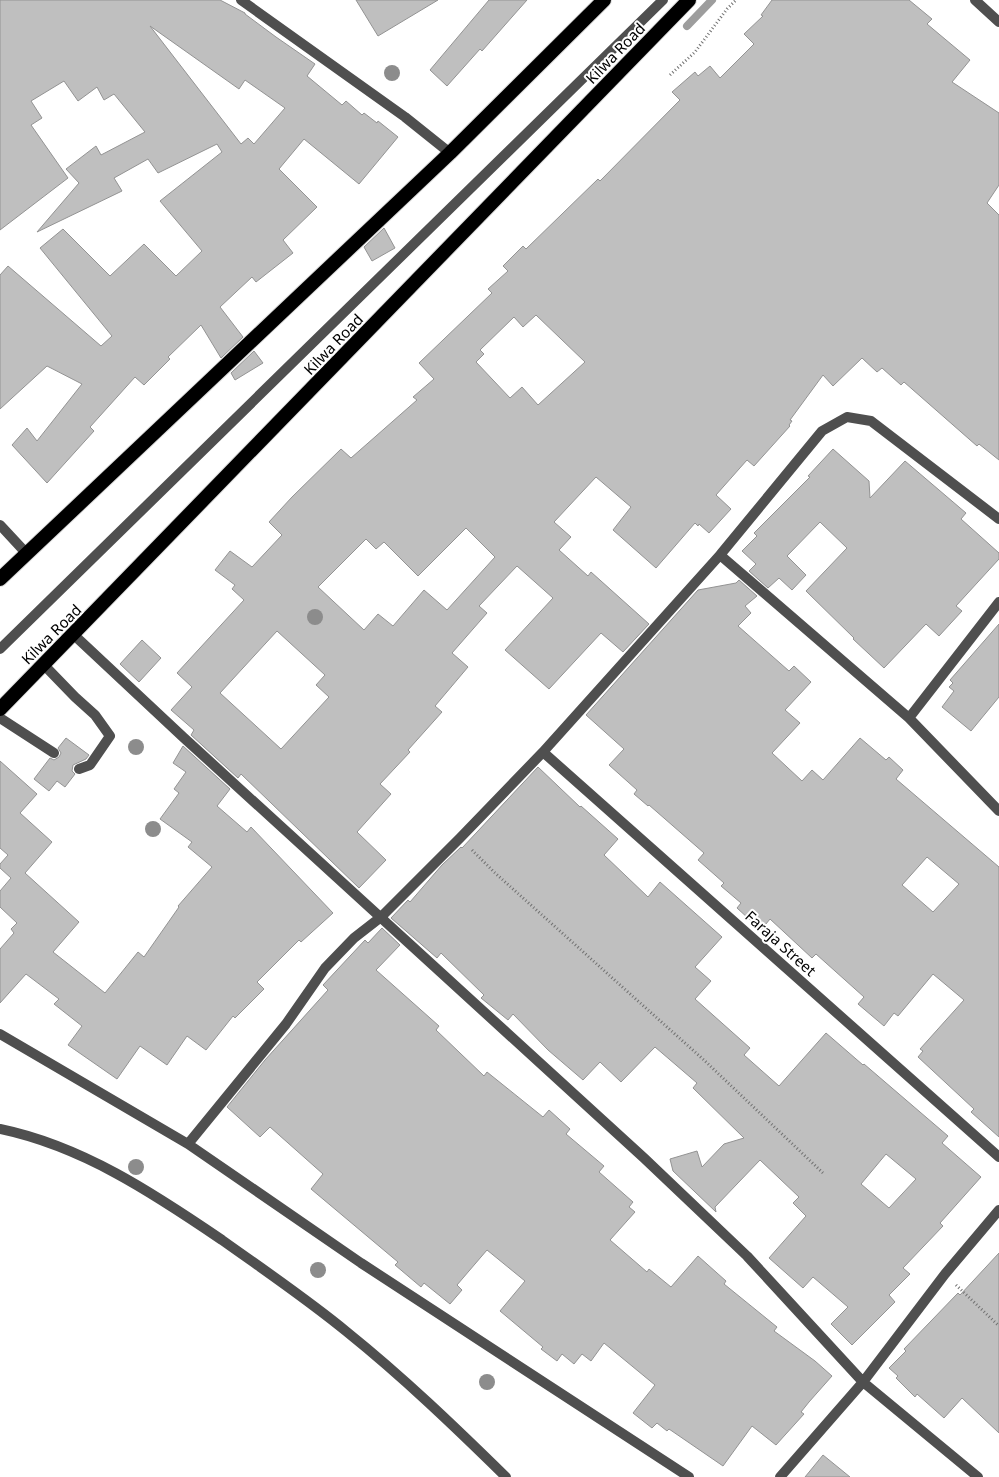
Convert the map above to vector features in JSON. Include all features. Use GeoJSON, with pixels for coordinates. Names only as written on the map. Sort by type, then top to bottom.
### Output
{"type":"FeatureCollection","features":[{"type":"Feature","properties":{"kind":"highway"},"geometry":{"type":"LineString","coordinates":[[0,579],[450,153],[604,0]]}},
{"type":"Feature","properties":{"kind":"highway","name":"Kilwa Road"},"geometry":{"type":"LineString","coordinates":[[0,709],[689,0]]}},
{"type":"Feature","properties":{"kind":"street"},"geometry":{"type":"LineString","coordinates":[[241,0],[405,117],[450,153]]}},
{"type":"Feature","properties":{"kind":"street"},"geometry":{"type":"LineString","coordinates":[[0,649],[663,0]]}},
{"type":"Feature","properties":{"kind":"street"},"geometry":{"type":"LineString","coordinates":[[975,0],[999,22]]}},
{"type":"Feature","properties":{"kind":"street"},"geometry":{"type":"LineString","coordinates":[[188,1144],[286,1024],[324,968],[354,938],[381,917],[542,752],[720,555],[822,432],[847,417],[871,421],[999,519]]}},
{"type":"Feature","properties":{"kind":"street"},"geometry":{"type":"LineString","coordinates":[[1,528],[27,554]]}},
{"type":"Feature","properties":{"kind":"street"},"geometry":{"type":"LineString","coordinates":[[720,555],[909,718],[999,811]]}},
{"type":"Feature","properties":{"kind":"street"},"geometry":{"type":"LineString","coordinates":[[909,718],[999,602]]}},
{"type":"Feature","properties":{"kind":"street"},"geometry":{"type":"LineString","coordinates":[[74,635],[644,1158],[747,1256],[863,1382],[978,1477]]}},
{"type":"Feature","properties":{"kind":"street"},"geometry":{"type":"LineString","coordinates":[[44,665],[95,715],[110,736],[90,765],[79,769]]}},
{"type":"Feature","properties":{"kind":"street"},"geometry":{"type":"LineString","coordinates":[[0,718],[54,753]]}},
{"type":"Feature","properties":{"kind":"street","name":"Faraja Street"},"geometry":{"type":"LineString","coordinates":[[542,752],[999,1157]]}},
{"type":"Feature","properties":{"kind":"street"},"geometry":{"type":"LineString","coordinates":[[0,1034],[188,1144],[362,1263],[689,1477]]}},
{"type":"Feature","properties":{"kind":"street"},"geometry":{"type":"LineString","coordinates":[[0,1129],[24,1134],[78,1153],[121,1176],[188,1217],[251,1260],[347,1331],[447,1420],[506,1477]]}},
{"type":"Feature","properties":{"kind":"street"},"geometry":{"type":"LineString","coordinates":[[780,1477],[863,1382],[945,1274],[999,1210]]}},
{"type":"Feature","properties":{"kind":"path"},"geometry":{"type":"LineString","coordinates":[[670,75],[695,52],[736,0]]}},
{"type":"Feature","properties":{"kind":"path"},"geometry":{"type":"LineString","coordinates":[[460,838],[494,872],[704,1061],[823,1173]]}},
{"type":"Feature","properties":{"kind":"path"},"geometry":{"type":"LineString","coordinates":[[945,1274],[999,1326]]}},
{"type":"Feature","properties":{"kind":"building"},"geometry":{"type":"Polygon","coordinates":[[[0,0],[220,0],[245,13],[315,64],[307,76],[342,105],[346,101],[362,115],[364,113],[377,123],[378,121],[398,137],[359,184],[304,139],[279,169],[317,207],[283,240],[293,253],[256,282],[252,277],[220,307],[243,337],[221,358],[201,325],[168,357],[170,359],[144,385],[135,377],[90,427],[94,431],[47,483],[12,445],[27,428],[37,441],[82,384],[47,366],[0,409],[0,275],[8,266],[101,346],[112,336],[40,248],[63,229],[110,276],[144,244],[176,276],[202,251],[160,201],[222,152],[217,144],[158,173],[148,159],[114,178],[122,191],[37,232],[79,183],[66,169],[96,146],[101,155],[145,132],[114,94],[104,100],[97,87],[78,101],[64,81],[31,101],[42,118],[31,125],[68,178],[0,230],[0,0]],[[150,26],[241,144],[248,138],[254,144],[285,108],[245,80],[239,89],[150,26]]]}},
{"type":"Feature","properties":{"kind":"building"},"geometry":{"type":"Polygon","coordinates":[[[356,0],[438,0],[378,36],[356,0]]]}},
{"type":"Feature","properties":{"kind":"building"},"geometry":{"type":"Polygon","coordinates":[[[489,0],[527,0],[482,51],[480,49],[447,86],[430,70],[489,0]]]}},
{"type":"Feature","properties":{"kind":"building"},"geometry":{"type":"Polygon","coordinates":[[[772,0],[909,0],[932,19],[927,24],[970,60],[952,82],[999,113],[999,185],[987,203],[999,215],[999,460],[979,444],[977,446],[904,382],[901,385],[882,368],[877,372],[862,358],[833,386],[823,375],[790,420],[792,421],[790,426],[754,466],[747,460],[716,495],[731,509],[709,533],[699,524],[698,526],[695,523],[656,568],[613,530],[631,507],[596,477],[554,522],[571,537],[559,550],[588,576],[591,572],[649,624],[623,652],[601,633],[549,689],[505,650],[553,598],[517,566],[479,606],[487,613],[452,653],[468,667],[435,706],[442,712],[408,750],[410,752],[380,784],[391,794],[357,832],[386,860],[359,888],[241,774],[238,778],[191,735],[194,730],[171,710],[192,687],[177,673],[244,600],[232,589],[235,585],[215,570],[230,551],[252,567],[282,535],[269,522],[292,497],[341,449],[351,458],[417,400],[413,397],[434,379],[419,363],[492,293],[488,289],[508,271],[503,266],[523,246],[526,249],[598,179],[600,181],[680,100],[672,92],[695,72],[698,76],[710,66],[720,78],[754,44],[744,34],[763,16],[761,15],[772,0]],[[536,315],[523,327],[514,317],[480,350],[484,354],[476,362],[510,398],[522,387],[538,405],[585,362],[536,315]],[[466,528],[418,576],[384,542],[376,549],[366,539],[318,587],[364,630],[378,614],[393,626],[424,590],[447,610],[495,557],[466,528]],[[277,631],[220,693],[281,749],[329,697],[316,685],[325,675],[277,631]]]}},
{"type":"Feature","properties":{"kind":"building"},"geometry":{"type":"Polygon","coordinates":[[[384,228],[395,248],[372,261],[364,247],[384,228]]]}},
{"type":"Feature","properties":{"kind":"building"},"geometry":{"type":"Polygon","coordinates":[[[254,351],[263,363],[235,380],[231,373],[254,351]]]}},
{"type":"Feature","properties":{"kind":"building"},"geometry":{"type":"Polygon","coordinates":[[[833,449],[869,481],[870,498],[905,461],[966,513],[961,519],[999,553],[999,559],[956,606],[962,611],[939,636],[926,624],[884,668],[806,591],[847,548],[820,522],[787,556],[806,575],[792,590],[779,578],[768,588],[749,571],[756,564],[742,551],[757,536],[754,533],[810,477],[808,476],[833,449]]]}},
{"type":"Feature","properties":{"kind":"building"},"geometry":{"type":"Polygon","coordinates":[[[739,580],[757,596],[745,606],[751,613],[738,626],[789,671],[794,666],[811,682],[785,710],[800,723],[772,753],[802,781],[812,770],[823,780],[860,738],[886,760],[889,757],[903,770],[896,779],[999,867],[999,1137],[971,1112],[974,1109],[918,1057],[923,1051],[920,1049],[964,1000],[933,974],[898,1016],[894,1013],[884,1026],[858,1004],[864,997],[816,954],[812,958],[770,919],[761,930],[737,908],[741,903],[721,886],[724,883],[698,860],[704,853],[634,794],[637,790],[609,765],[624,749],[586,715],[698,590],[736,583],[739,580]],[[927,857],[902,885],[933,912],[959,884],[927,857]]]}},
{"type":"Feature","properties":{"kind":"building"},"geometry":{"type":"Polygon","coordinates":[[[999,624],[999,697],[971,731],[942,707],[954,691],[949,687],[953,683],[950,680],[999,624]]]}},
{"type":"Feature","properties":{"kind":"building"},"geometry":{"type":"Polygon","coordinates":[[[142,640],[161,658],[139,682],[120,664],[142,640]]]}},
{"type":"Feature","properties":{"kind":"building"},"geometry":{"type":"Polygon","coordinates":[[[66,738],[89,755],[86,759],[73,765],[72,771],[75,774],[65,787],[57,781],[49,791],[34,779],[50,758],[54,760],[59,757],[61,753],[58,748],[66,738]]]}},
{"type":"Feature","properties":{"kind":"building"},"geometry":{"type":"Polygon","coordinates":[[[183,746],[230,789],[217,806],[247,832],[251,827],[333,913],[301,942],[299,940],[257,982],[264,989],[235,1018],[233,1016],[206,1050],[187,1036],[167,1065],[140,1046],[117,1079],[68,1045],[82,1026],[54,1004],[59,999],[26,974],[0,1003],[0,949],[14,933],[11,929],[17,923],[0,907],[0,891],[11,878],[0,868],[0,864],[8,855],[0,848],[0,761],[37,794],[20,813],[52,842],[25,873],[79,922],[53,952],[105,993],[138,952],[144,957],[178,906],[212,867],[188,847],[192,842],[160,819],[179,793],[174,789],[186,772],[173,763],[183,746]]]}},
{"type":"Feature","properties":{"kind":"building"},"geometry":{"type":"Polygon","coordinates":[[[538,767],[580,807],[618,839],[604,855],[648,897],[660,882],[722,937],[695,967],[711,981],[695,999],[750,1048],[744,1055],[779,1086],[826,1033],[948,1136],[942,1143],[981,1177],[940,1223],[943,1226],[903,1268],[910,1274],[889,1295],[895,1302],[852,1345],[831,1324],[848,1307],[813,1277],[803,1288],[769,1258],[806,1216],[793,1203],[799,1197],[760,1160],[715,1207],[716,1212],[673,1171],[670,1159],[697,1151],[702,1167],[724,1144],[744,1138],[693,1088],[697,1083],[655,1047],[621,1082],[600,1062],[583,1080],[548,1050],[513,1014],[508,1020],[481,998],[484,995],[441,953],[437,958],[391,918],[408,900],[410,902],[442,865],[462,848],[538,767]],[[886,1154],[861,1184],[889,1208],[916,1179],[886,1154]]]}},
{"type":"Feature","properties":{"kind":"building"},"geometry":{"type":"Polygon","coordinates":[[[382,928],[400,945],[376,970],[439,1026],[436,1030],[484,1076],[487,1072],[543,1117],[549,1110],[570,1129],[566,1134],[604,1166],[599,1172],[633,1202],[629,1207],[635,1212],[610,1240],[647,1272],[649,1269],[671,1287],[698,1256],[726,1281],[724,1284],[777,1327],[774,1331],[832,1376],[801,1412],[804,1414],[776,1445],[752,1426],[723,1466],[669,1429],[667,1431],[657,1423],[652,1428],[633,1413],[655,1385],[604,1343],[591,1361],[582,1354],[574,1364],[562,1354],[557,1361],[541,1349],[543,1347],[500,1311],[525,1281],[487,1250],[457,1285],[462,1290],[450,1304],[424,1283],[421,1287],[395,1265],[398,1262],[311,1189],[323,1174],[270,1127],[260,1137],[227,1107],[265,1060],[328,990],[323,985],[365,940],[368,943],[382,928]]]}},
{"type":"Feature","properties":{"kind":"building"},"geometry":{"type":"Polygon","coordinates":[[[999,1253],[999,1433],[962,1398],[944,1418],[917,1394],[915,1397],[889,1368],[906,1351],[904,1349],[958,1293],[960,1295],[999,1253]]]}},
{"type":"Feature","properties":{"kind":"building"},"geometry":{"type":"Polygon","coordinates":[[[823,1455],[850,1477],[805,1477],[823,1455]]]}},
{"type":"Feature","properties":{"kind":"waterway"},"geometry":{"type":"LineString","coordinates":[[687,26],[712,0]]}}]}
